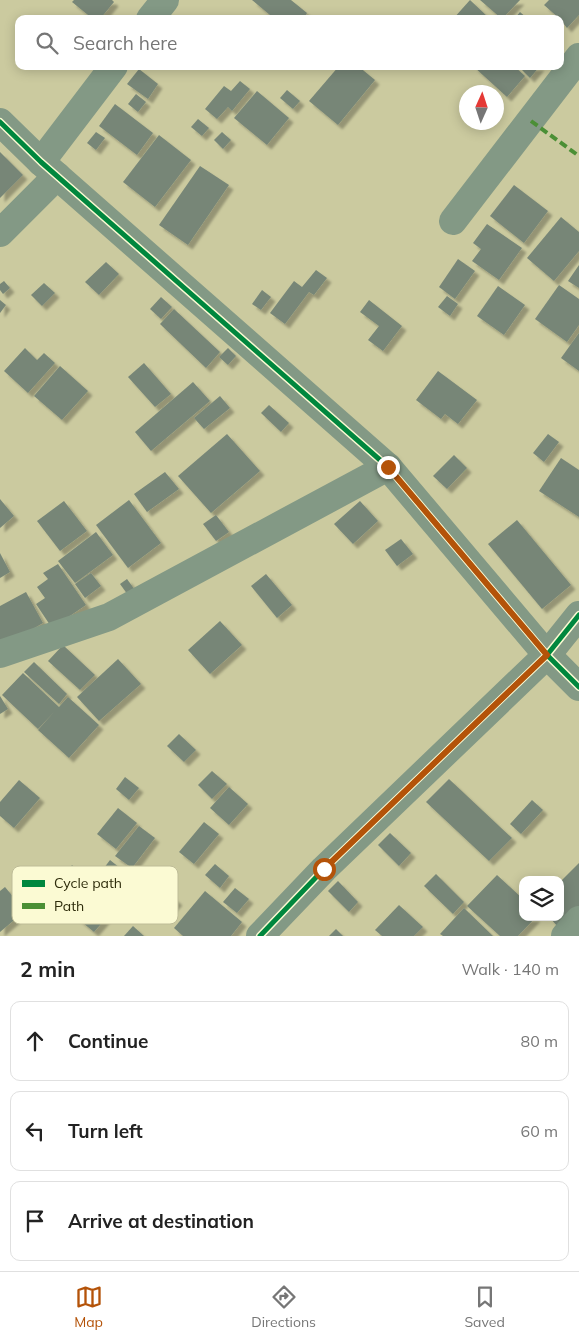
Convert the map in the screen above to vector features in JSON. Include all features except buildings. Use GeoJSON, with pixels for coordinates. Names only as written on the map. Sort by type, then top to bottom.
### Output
{"type":"FeatureCollection","features":[{"type":"Feature","properties":{"kind":"street"},"geometry":{"type":"LineString","coordinates":[[153,15],[165,0]]}},
{"type":"Feature","properties":{"kind":"street"},"geometry":{"type":"LineString","coordinates":[[453,221],[579,58]]}},
{"type":"Feature","properties":{"kind":"street"},"geometry":{"type":"LineString","coordinates":[[0,233],[49,169],[111,70]]}},
{"type":"Feature","properties":{"kind":"street"},"geometry":{"type":"LineString","coordinates":[[0,122],[49,169],[388,467],[547,655],[579,687]]}},
{"type":"Feature","properties":{"kind":"street"},"geometry":{"type":"LineString","coordinates":[[0,654],[109,617],[388,467]]}},
{"type":"Feature","properties":{"kind":"street"},"geometry":{"type":"LineString","coordinates":[[260,936],[324,869],[547,655],[579,615]]}},
{"type":"Feature","properties":{"kind":"street"},"geometry":{"type":"LineString","coordinates":[[565,936],[579,920]]}},
{"type":"Feature","properties":{"kind":"marked path"},"geometry":{"type":"LineString","coordinates":[[531,121],[579,156]]}},
{"type":"Feature","properties":{"kind":"cycle path"},"geometry":{"type":"LineString","coordinates":[[0,122],[41,162],[388,467],[547,655],[579,687]]}},
{"type":"Feature","properties":{"kind":"cycle path"},"geometry":{"type":"LineString","coordinates":[[260,936],[324,869],[547,655],[579,615]]}},
{"type":"Feature","properties":{"kind":"route"},"geometry":{"type":"LineString","coordinates":[[324,869],[547,655],[388,467]]}}]}
